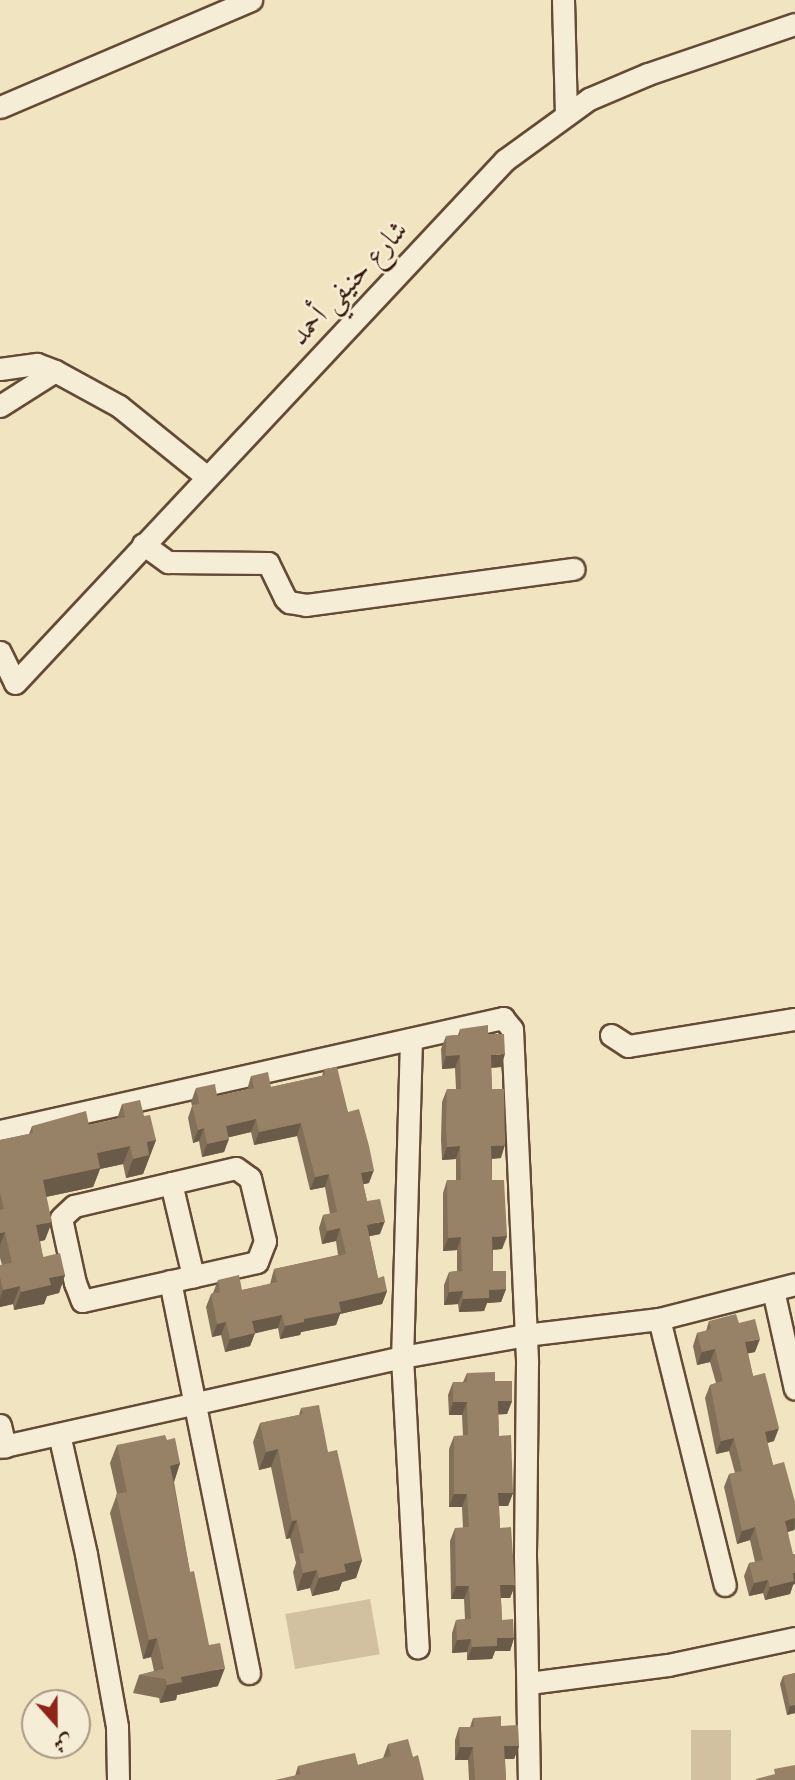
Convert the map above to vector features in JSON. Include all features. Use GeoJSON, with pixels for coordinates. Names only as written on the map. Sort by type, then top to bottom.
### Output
{"type":"FeatureCollection","features":[{"type":"Feature","properties":{"kind":"street"},"geometry":{"type":"LineString","coordinates":[[0,107],[251,0]]}},
{"type":"Feature","properties":{"kind":"street"},"geometry":{"type":"LineString","coordinates":[[563,0],[566,113]]}},
{"type":"Feature","properties":{"kind":"street","name":"شارع حنيفي أحمد"},"geometry":{"type":"LineString","coordinates":[[0,652],[15,683],[505,160],[566,113],[589,99],[648,74],[795,24]]}},
{"type":"Feature","properties":{"kind":"street"},"geometry":{"type":"LineString","coordinates":[[0,369],[37,364],[55,371],[119,406],[207,477]]}},
{"type":"Feature","properties":{"kind":"street"},"geometry":{"type":"LineString","coordinates":[[0,406],[55,371]]}},
{"type":"Feature","properties":{"kind":"street"},"geometry":{"type":"LineString","coordinates":[[144,544],[168,562],[268,563],[289,602],[306,605],[574,569]]}},
{"type":"Feature","properties":{"kind":"street"},"geometry":{"type":"LineString","coordinates":[[0,1131],[503,1018],[512,1029],[525,1335],[529,1780]]}},
{"type":"Feature","properties":{"kind":"street"},"geometry":{"type":"LineString","coordinates":[[611,1035],[628,1046],[795,1019]]}},
{"type":"Feature","properties":{"kind":"street"},"geometry":{"type":"LineString","coordinates":[[411,1038],[402,1357],[418,1648]]}},
{"type":"Feature","properties":{"kind":"street"},"geometry":{"type":"LineString","coordinates":[[236,1168],[250,1178],[265,1241],[257,1262],[193,1276],[82,1301],[75,1283],[61,1218],[74,1206],[236,1168]]}},
{"type":"Feature","properties":{"kind":"street"},"geometry":{"type":"LineString","coordinates":[[171,1183],[193,1276]]}},
{"type":"Feature","properties":{"kind":"street"},"geometry":{"type":"LineString","coordinates":[[170,1281],[249,1673]]}},
{"type":"Feature","properties":{"kind":"street"},"geometry":{"type":"LineString","coordinates":[[2,1439],[59,1434],[402,1357],[525,1335],[659,1319],[795,1284]]}},
{"type":"Feature","properties":{"kind":"street"},"geometry":{"type":"LineString","coordinates":[[773,1290],[795,1389]]}},
{"type":"Feature","properties":{"kind":"street"},"geometry":{"type":"LineString","coordinates":[[659,1319],[725,1585]]}},
{"type":"Feature","properties":{"kind":"street"},"geometry":{"type":"LineString","coordinates":[[59,1434],[86,1553],[117,1727],[118,1780]]}},
{"type":"Feature","properties":{"kind":"street"},"geometry":{"type":"LineString","coordinates":[[529,1683],[668,1665],[795,1638]]}},
{"type":"Feature","properties":{"kind":"shaded area"},"geometry":{"type":"Polygon","coordinates":[[[370,1599],[380,1654],[295,1669],[285,1614],[370,1599]]]}},
{"type":"Feature","properties":{"kind":"shaded area"},"geometry":{"type":"Polygon","coordinates":[[[691,1730],[731,1730],[731,1780],[691,1780],[691,1730]]]}},
{"type":"Feature","properties":{"kind":"building"},"geometry":{"type":"Polygon","coordinates":[[[488,1025],[488,1034],[504,1034],[505,1054],[491,1055],[492,1089],[504,1089],[505,1145],[491,1146],[492,1180],[504,1180],[507,1236],[492,1237],[493,1271],[506,1271],[506,1289],[489,1290],[489,1298],[463,1299],[463,1291],[449,1292],[449,1272],[462,1271],[461,1237],[448,1238],[447,1180],[461,1180],[460,1146],[447,1147],[447,1089],[461,1089],[460,1055],[446,1056],[446,1036],[460,1035],[460,1029],[488,1025]]]}},
{"type":"Feature","properties":{"kind":"building"},"geometry":{"type":"Polygon","coordinates":[[[337,1067],[348,1112],[359,1109],[369,1146],[374,1170],[361,1173],[367,1201],[380,1199],[385,1221],[367,1225],[378,1278],[384,1276],[387,1291],[339,1302],[341,1312],[304,1319],[304,1322],[285,1326],[282,1315],[252,1321],[255,1333],[230,1339],[226,1322],[217,1324],[211,1294],[220,1292],[218,1280],[239,1275],[242,1290],[277,1282],[274,1269],[346,1254],[340,1228],[327,1231],[323,1215],[337,1212],[329,1174],[315,1177],[301,1123],[259,1132],[256,1119],[226,1126],[229,1139],[207,1144],[204,1128],[198,1130],[192,1105],[199,1104],[196,1088],[215,1084],[217,1096],[254,1088],[251,1076],[268,1072],[271,1087],[325,1075],[324,1069],[337,1067]]]}},
{"type":"Feature","properties":{"kind":"building"},"geometry":{"type":"Polygon","coordinates":[[[140,1100],[144,1116],[150,1115],[156,1140],[147,1142],[149,1155],[133,1159],[130,1146],[97,1153],[100,1168],[43,1180],[52,1222],[36,1225],[43,1257],[60,1253],[65,1275],[49,1278],[51,1285],[21,1292],[20,1286],[3,1290],[0,1265],[12,1263],[5,1232],[0,1233],[0,1210],[4,1209],[0,1192],[0,1140],[33,1133],[32,1126],[86,1111],[89,1125],[125,1117],[122,1104],[140,1100]]]}},
{"type":"Feature","properties":{"kind":"building"},"geometry":{"type":"Polygon","coordinates":[[[736,1314],[739,1323],[755,1319],[760,1339],[745,1342],[753,1376],[765,1373],[779,1428],[765,1432],[773,1465],[784,1462],[795,1502],[795,1518],[785,1521],[795,1554],[794,1581],[770,1587],[768,1580],[754,1583],[749,1563],[763,1560],[755,1527],[742,1531],[729,1474],[742,1471],[734,1438],[721,1441],[710,1385],[723,1381],[715,1349],[702,1352],[697,1333],[711,1329],[709,1321],[736,1314]]]}},
{"type":"Feature","properties":{"kind":"building"},"geometry":{"type":"Polygon","coordinates":[[[495,1372],[495,1381],[512,1381],[512,1401],[498,1401],[499,1436],[511,1435],[513,1493],[498,1493],[500,1528],[511,1527],[515,1585],[500,1585],[502,1620],[513,1619],[514,1638],[497,1638],[497,1646],[472,1647],[471,1639],[457,1640],[456,1620],[471,1619],[469,1586],[456,1586],[455,1528],[469,1527],[467,1494],[454,1494],[454,1436],[468,1435],[467,1402],[453,1402],[453,1382],[467,1382],[467,1373],[495,1372]]]}},
{"type":"Feature","properties":{"kind":"building"},"geometry":{"type":"Polygon","coordinates":[[[319,1405],[328,1452],[337,1450],[362,1560],[344,1564],[346,1572],[319,1578],[317,1570],[303,1573],[299,1554],[304,1553],[297,1520],[292,1521],[278,1449],[266,1452],[260,1423],[303,1414],[301,1408],[319,1405]]]}},
{"type":"Feature","properties":{"kind":"building"},"geometry":{"type":"Polygon","coordinates":[[[165,1435],[167,1440],[175,1438],[180,1463],[170,1466],[190,1572],[194,1571],[209,1645],[220,1643],[225,1668],[181,1677],[182,1682],[167,1685],[166,1679],[139,1675],[164,1669],[157,1638],[149,1640],[116,1494],[127,1492],[117,1445],[165,1435]]]}},
{"type":"Feature","properties":{"kind":"building"},"geometry":{"type":"Polygon","coordinates":[[[795,1673],[795,1705],[790,1706],[783,1676],[795,1673]]]}},
{"type":"Feature","properties":{"kind":"building"},"geometry":{"type":"Polygon","coordinates":[[[501,1716],[501,1726],[518,1725],[519,1746],[504,1746],[506,1780],[475,1780],[473,1747],[460,1747],[459,1727],[474,1727],[473,1718],[501,1716]]]}},
{"type":"Feature","properties":{"kind":"building"},"geometry":{"type":"Polygon","coordinates":[[[408,1739],[413,1757],[418,1755],[424,1780],[275,1780],[301,1774],[298,1766],[355,1753],[358,1765],[391,1756],[388,1744],[408,1739]]]}},
{"type":"Feature","properties":{"kind":"building"},"geometry":{"type":"Polygon","coordinates":[[[795,1765],[795,1780],[756,1780],[775,1774],[774,1769],[795,1765]]]}}]}
